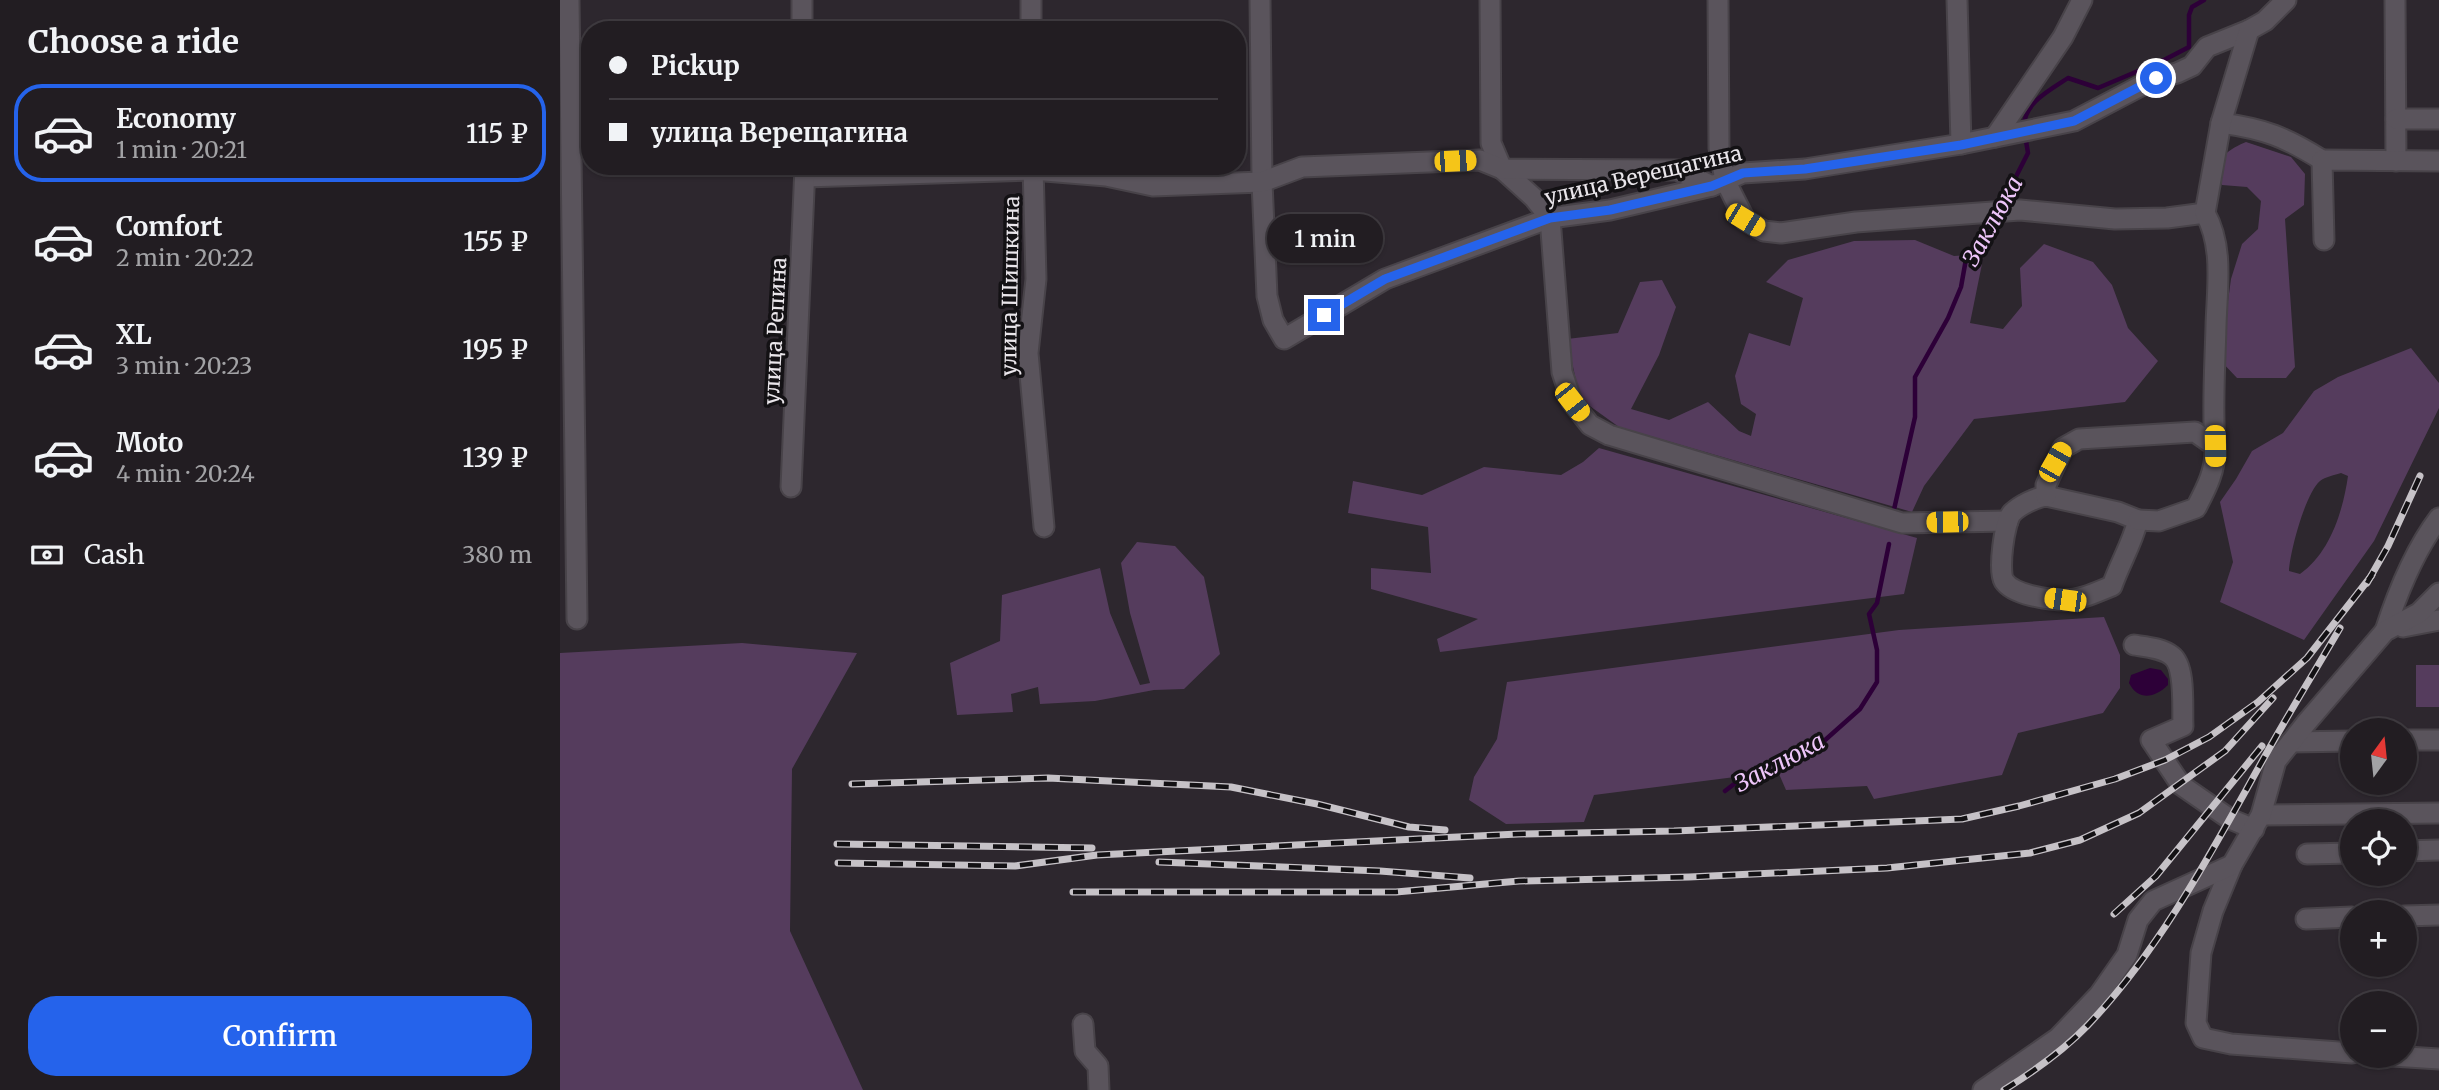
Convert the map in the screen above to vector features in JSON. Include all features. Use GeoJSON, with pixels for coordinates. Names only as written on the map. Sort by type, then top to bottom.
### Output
{"type":"FeatureCollection","features":[{"type":"Feature","properties":{"kind":"street"},"geometry":{"type":"LineString","coordinates":[[569,0],[577,619]]}},
{"type":"Feature","properties":{"kind":"street"},"geometry":{"type":"LineString","coordinates":[[802,0],[802,21]]}},
{"type":"Feature","properties":{"kind":"street"},"geometry":{"type":"LineString","coordinates":[[1031,0],[1031,21]]}},
{"type":"Feature","properties":{"kind":"street"},"geometry":{"type":"LineString","coordinates":[[1260,0],[1262,182]]}},
{"type":"Feature","properties":{"kind":"street"},"geometry":{"type":"LineString","coordinates":[[1490,0],[1491,143],[1502,169]]}},
{"type":"Feature","properties":{"kind":"street"},"geometry":{"type":"LineString","coordinates":[[1718,0],[1718,183]]}},
{"type":"Feature","properties":{"kind":"street"},"geometry":{"type":"LineString","coordinates":[[1957,0],[1961,145]]}},
{"type":"Feature","properties":{"kind":"street"},"geometry":{"type":"LineString","coordinates":[[1995,137],[2063,37],[2082,0]]}},
{"type":"Feature","properties":{"kind":"street","name":"улица Верещагина"},"geometry":{"type":"LineString","coordinates":[[1262,182],[1267,296],[1273,320],[1284,339],[1385,279],[1550,218],[1610,210],[1718,183],[1743,173],[1805,169],[1961,145],[2074,121],[2156,78],[2192,66],[2207,47],[2249,30],[2264,21],[2286,0]]}},
{"type":"Feature","properties":{"kind":"street"},"geometry":{"type":"LineString","coordinates":[[2395,0],[2396,162]]}},
{"type":"Feature","properties":{"kind":"street"},"geometry":{"type":"LineString","coordinates":[[2138,520],[2132,542],[2122,558],[2112,586],[2088,596],[2065,600],[2019,593],[2005,583],[2000,570],[2008,521],[2013,512],[2036,498],[2046,496],[2118,512],[2138,520],[2159,521],[2196,508],[2208,484],[2215,463],[2218,268],[2216,242],[2205,213],[2221,123],[2249,30]]}},
{"type":"Feature","properties":{"kind":"street"},"geometry":{"type":"LineString","coordinates":[[2396,119],[2439,119]]}},
{"type":"Feature","properties":{"kind":"street"},"geometry":{"type":"LineString","coordinates":[[2221,123],[2251,127],[2290,139],[2322,160],[2439,161]]}},
{"type":"Feature","properties":{"kind":"street"},"geometry":{"type":"LineString","coordinates":[[1097,175],[1153,186],[1262,182],[1301,167],[1480,160],[1502,169],[1534,198],[1550,218],[1562,372],[1572,402],[1590,425],[1609,435],[1902,523],[2008,521]]}},
{"type":"Feature","properties":{"kind":"street"},"geometry":{"type":"LineString","coordinates":[[2322,160],[2324,240]]}},
{"type":"Feature","properties":{"kind":"street"},"geometry":{"type":"LineString","coordinates":[[1502,169],[1677,170],[1718,183],[1745,220],[1764,232],[1782,233],[1856,222],[2020,210],[2115,219],[2167,218],[2205,213]]}},
{"type":"Feature","properties":{"kind":"street","name":"улица Репина"},"geometry":{"type":"LineString","coordinates":[[791,487],[805,175]]}},
{"type":"Feature","properties":{"kind":"street","name":"улица Шишкина"},"geometry":{"type":"LineString","coordinates":[[1033,175],[1036,279],[1028,353],[1044,527]]}},
{"type":"Feature","properties":{"kind":"street"},"geometry":{"type":"LineString","coordinates":[[2046,496],[2046,485],[2063,448],[2079,439],[2195,432],[2215,446]]}},
{"type":"Feature","properties":{"kind":"street"},"geometry":{"type":"LineString","coordinates":[[2385,632],[2420,542],[2439,517]]}},
{"type":"Feature","properties":{"kind":"street"},"geometry":{"type":"LineString","coordinates":[[2340,1052],[2231,1044],[2203,1038],[2196,1023],[2201,953],[2213,911],[2232,865],[2257,822],[2276,761],[2385,632],[2419,613],[2439,593]]}},
{"type":"Feature","properties":{"kind":"street"},"geometry":{"type":"LineString","coordinates":[[2385,632],[2439,620]]}},
{"type":"Feature","properties":{"kind":"street"},"geometry":{"type":"LineString","coordinates":[[2134,645],[2159,650],[2174,657],[2181,671],[2183,726],[2151,740],[2180,785],[2230,819],[2257,822],[2439,813]]}},
{"type":"Feature","properties":{"kind":"street"},"geometry":{"type":"LineString","coordinates":[[2417,740],[2439,740]]}},
{"type":"Feature","properties":{"kind":"street"},"geometry":{"type":"LineString","coordinates":[[2291,742],[2340,741]]}},
{"type":"Feature","properties":{"kind":"street"},"geometry":{"type":"LineString","coordinates":[[2417,851],[2439,850]]}},
{"type":"Feature","properties":{"kind":"street"},"geometry":{"type":"LineString","coordinates":[[2307,854],[2340,853]]}},
{"type":"Feature","properties":{"kind":"street"},"geometry":{"type":"LineString","coordinates":[[1983,1090],[2058,1038],[2099,995],[2127,955],[2138,920],[2153,901],[2232,865]]}},
{"type":"Feature","properties":{"kind":"street"},"geometry":{"type":"LineString","coordinates":[[2417,916],[2439,915]]}},
{"type":"Feature","properties":{"kind":"street"},"geometry":{"type":"LineString","coordinates":[[2306,919],[2340,918]]}},
{"type":"Feature","properties":{"kind":"street"},"geometry":{"type":"LineString","coordinates":[[1083,1024],[1085,1051],[1098,1066],[1099,1090]]}},
{"type":"Feature","properties":{"kind":"street"},"geometry":{"type":"LineString","coordinates":[[2417,1058],[2439,1059]]}},
{"type":"Feature","properties":{"kind":"shaded area"},"geometry":{"type":"Polygon","coordinates":[[[2246,142],[2291,157],[2305,174],[2304,205],[2285,219],[2295,367],[2286,378],[2237,378],[2220,360],[2231,279],[2242,244],[2258,229],[2261,201],[2247,187],[2222,185],[2219,169],[2227,153],[2246,142]]]}},
{"type":"Feature","properties":{"kind":"shaded area"},"geometry":{"type":"Polygon","coordinates":[[[1915,240],[1954,256],[1984,254],[1970,323],[2003,329],[2022,306],[2020,268],[2044,244],[2093,262],[2112,285],[2128,328],[2158,361],[2125,402],[1974,419],[1924,486],[1912,512],[1619,427],[1580,399],[1567,339],[1618,333],[1640,282],[1662,280],[1676,307],[1659,355],[1631,409],[1669,420],[1708,402],[1739,431],[1751,436],[1756,414],[1741,404],[1735,376],[1749,333],[1790,346],[1803,298],[1766,282],[1788,260],[1854,241],[1915,240]]]}},
{"type":"Feature","properties":{"kind":"shaded area"},"geometry":{"type":"Polygon","coordinates":[[[2411,348],[2439,383],[2439,408],[2374,541],[2304,640],[2220,602],[2233,562],[2220,502],[2252,451],[2283,433],[2314,391],[2338,377],[2411,348]],[[2341,473],[2327,477],[2314,488],[2299,524],[2289,571],[2300,574],[2327,543],[2339,517],[2348,476],[2341,473]]]}},
{"type":"Feature","properties":{"kind":"shaded area"},"geometry":{"type":"Polygon","coordinates":[[[1599,448],[1917,538],[1904,594],[1440,652],[1437,639],[1478,619],[1371,589],[1371,568],[1431,573],[1428,527],[1348,513],[1353,481],[1422,495],[1484,467],[1561,475],[1583,462],[1599,448]]]}},
{"type":"Feature","properties":{"kind":"shaded area"},"geometry":{"type":"Polygon","coordinates":[[[1137,542],[1175,546],[1204,577],[1220,654],[1184,689],[1154,690],[1095,701],[1040,704],[1038,687],[1011,694],[1013,712],[957,715],[950,663],[1000,641],[1002,595],[1100,568],[1110,613],[1140,685],[1150,683],[1130,613],[1121,563],[1137,542]]]}},
{"type":"Feature","properties":{"kind":"shaded area"},"geometry":{"type":"Polygon","coordinates":[[[2104,617],[2120,655],[2120,688],[2103,713],[2018,733],[2002,775],[1874,799],[1867,786],[1786,790],[1779,774],[1735,777],[1594,795],[1584,822],[1506,824],[1469,800],[1474,777],[1497,739],[1507,682],[1899,630],[2104,617]]]}},
{"type":"Feature","properties":{"kind":"shaded area"},"geometry":{"type":"Polygon","coordinates":[[[742,643],[857,653],[792,769],[790,931],[863,1090],[560,1090],[560,653],[742,643]]]}},
{"type":"Feature","properties":{"kind":"shaded area"},"geometry":{"type":"Polygon","coordinates":[[[2416,665],[2439,665],[2439,707],[2416,707],[2416,665]]]}},
{"type":"Feature","properties":{"kind":"shaded area"},"geometry":{"type":"Polygon","coordinates":[[[2150,668],[2161,670],[2168,679],[2168,685],[2152,695],[2137,693],[2129,683],[2131,675],[2150,668]]]}},
{"type":"Feature","properties":{"kind":"waterway","name":"Заклюка"},"geometry":{"type":"LineString","coordinates":[[2024,126],[2028,110],[2033,104],[2068,78],[2098,88],[2189,47],[2189,15],[2192,7],[2204,0]]}},
{"type":"Feature","properties":{"kind":"waterway","name":"Заклюка"},"geometry":{"type":"LineString","coordinates":[[2002,204],[2028,153],[2025,135]]}},
{"type":"Feature","properties":{"kind":"waterway","name":"Заклюка"},"geometry":{"type":"LineString","coordinates":[[1893,514],[1915,417],[1915,377],[1948,318],[1961,287],[1966,259],[1994,218]]}},
{"type":"Feature","properties":{"kind":"waterway","name":"Заклюка"},"geometry":{"type":"LineString","coordinates":[[1725,791],[1751,771],[1824,741],[1860,709],[1877,682],[1877,650],[1869,614],[1877,603],[1889,544]]}},
{"type":"Feature","properties":{"kind":"railway"},"geometry":{"type":"LineString","coordinates":[[2367,583],[2388,546],[2420,476]]}},
{"type":"Feature","properties":{"kind":"railway"},"geometry":{"type":"LineString","coordinates":[[838,863],[1015,866],[1097,855],[1518,834],[1674,831],[1962,819],[2115,779],[2165,760],[2209,737],[2258,702],[2307,658],[2372,575]]}},
{"type":"Feature","properties":{"kind":"railway"},"geometry":{"type":"LineString","coordinates":[[2004,1090],[2048,1060],[2079,1034],[2140,963],[2206,861],[2340,628]]}},
{"type":"Feature","properties":{"kind":"railway"},"geometry":{"type":"LineString","coordinates":[[1073,892],[1396,892],[1519,881],[1887,868],[2030,853],[2080,840],[2139,813],[2225,751],[2273,698]]}},
{"type":"Feature","properties":{"kind":"railway"},"geometry":{"type":"LineString","coordinates":[[2114,914],[2156,876],[2262,746]]}},
{"type":"Feature","properties":{"kind":"railway"},"geometry":{"type":"LineString","coordinates":[[852,784],[1048,778],[1231,787],[1317,804],[1409,827],[1445,830]]}},
{"type":"Feature","properties":{"kind":"railway"},"geometry":{"type":"LineString","coordinates":[[837,844],[1092,848]]}},
{"type":"Feature","properties":{"kind":"railway"},"geometry":{"type":"LineString","coordinates":[[1159,862],[1380,871],[1470,878]]}},
{"type":"Feature","properties":{"kind":"route"},"geometry":{"type":"LineString","coordinates":[[1324,315],[1385,279],[1550,218],[1610,210],[1712,186],[1743,173],[1805,169],[1961,145],[2074,121],[2156,78]]}}]}
